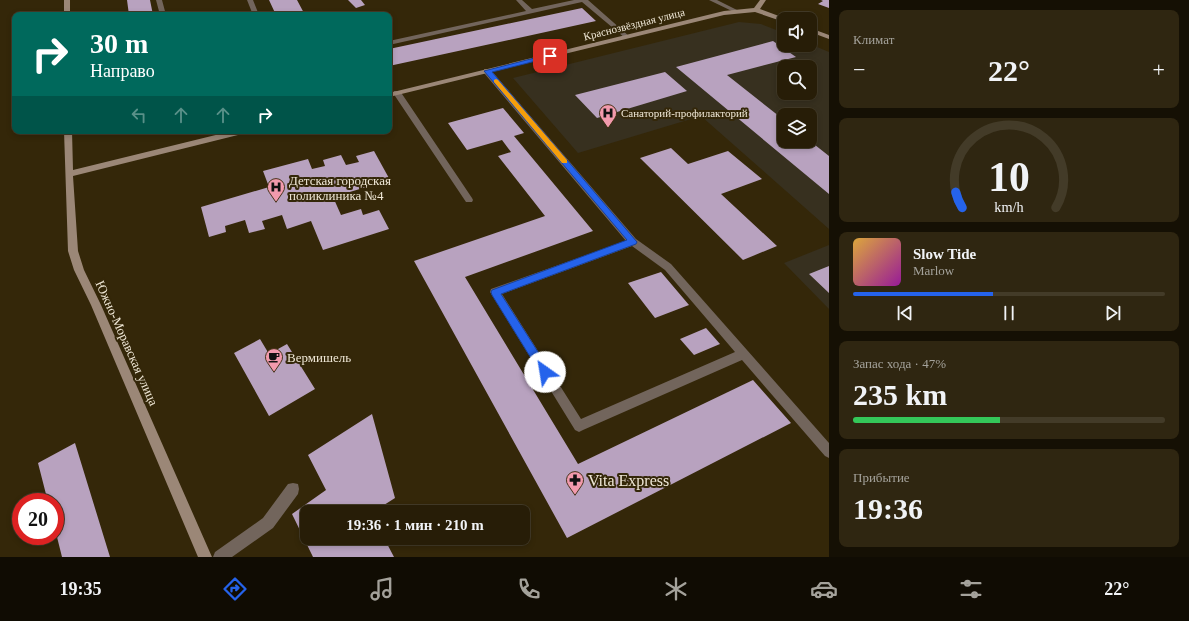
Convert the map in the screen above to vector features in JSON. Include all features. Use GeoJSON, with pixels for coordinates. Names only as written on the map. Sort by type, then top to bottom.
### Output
{"type":"FeatureCollection","features":[{"type":"Feature","properties":{"kind":"street"},"geometry":{"type":"LineString","coordinates":[[67,0],[67,12]]}},
{"type":"Feature","properties":{"kind":"street"},"geometry":{"type":"LineString","coordinates":[[763,0],[756,10],[777,18]]}},
{"type":"Feature","properties":{"kind":"street","name":"Краснозвёздная улица"},"geometry":{"type":"LineString","coordinates":[[393,94],[724,13],[756,10]]}},
{"type":"Feature","properties":{"kind":"street"},"geometry":{"type":"LineString","coordinates":[[817,33],[829,37]]}},
{"type":"Feature","properties":{"kind":"street","name":"Южно-Моравская улица"},"geometry":{"type":"LineString","coordinates":[[68,134],[68,174],[74,251],[79,270],[96,305],[205,557]]}},
{"type":"Feature","properties":{"kind":"street"},"geometry":{"type":"LineString","coordinates":[[68,174],[230,134]]}},
{"type":"Feature","properties":{"kind":"lane"},"geometry":{"type":"LineString","coordinates":[[159,0],[162,12]]}},
{"type":"Feature","properties":{"kind":"lane"},"geometry":{"type":"LineString","coordinates":[[250,0],[255,12]]}},
{"type":"Feature","properties":{"kind":"lane"},"geometry":{"type":"LineString","coordinates":[[519,0],[530,11]]}},
{"type":"Feature","properties":{"kind":"lane"},"geometry":{"type":"LineString","coordinates":[[392,42],[583,0],[627,37]]}},
{"type":"Feature","properties":{"kind":"lane"},"geometry":{"type":"LineString","coordinates":[[712,0],[738,12]]}},
{"type":"Feature","properties":{"kind":"lane"},"geometry":{"type":"LineString","coordinates":[[487,71],[633,242],[668,267],[829,452]]}},
{"type":"Feature","properties":{"kind":"lane"},"geometry":{"type":"LineString","coordinates":[[393,94],[469,200]]}},
{"type":"Feature","properties":{"kind":"lane"},"geometry":{"type":"LineString","coordinates":[[633,242],[495,292],[578,426],[744,354]]}},
{"type":"Feature","properties":{"kind":"lane"},"geometry":{"type":"LineString","coordinates":[[220,557],[268,523],[293,489]]}},
{"type":"Feature","properties":{"kind":"shaded area","name":"Cанаторий-профилакторий"},"geometry":{"type":"Polygon","coordinates":[[[739,22],[761,24],[777,30],[777,52],[817,52],[817,47],[829,52],[829,229],[701,116],[578,153],[513,78],[739,22]]]}},
{"type":"Feature","properties":{"kind":"shaded area"},"geometry":{"type":"Polygon","coordinates":[[[829,245],[829,309],[784,263],[829,245]]]}},
{"type":"Feature","properties":{"kind":"building"},"geometry":{"type":"Polygon","coordinates":[[[127,0],[150,0],[152,12],[129,12],[127,0]]]}},
{"type":"Feature","properties":{"kind":"building"},"geometry":{"type":"Polygon","coordinates":[[[269,0],[297,0],[303,12],[275,12],[269,0]]]}},
{"type":"Feature","properties":{"kind":"building"},"geometry":{"type":"Polygon","coordinates":[[[348,0],[361,0],[365,5],[356,8],[348,0]]]}},
{"type":"Feature","properties":{"kind":"building"},"geometry":{"type":"Polygon","coordinates":[[[821,0],[829,0],[829,8],[818,4],[823,1],[821,0]]]}},
{"type":"Feature","properties":{"kind":"building"},"geometry":{"type":"Polygon","coordinates":[[[582,8],[596,21],[392,65],[392,48],[582,8]]]}},
{"type":"Feature","properties":{"kind":"building"},"geometry":{"type":"Polygon","coordinates":[[[773,41],[777,44],[777,52],[789,52],[796,57],[777,60],[777,62],[727,75],[777,114],[777,148],[817,148],[817,147],[829,156],[829,194],[676,67],[773,41]]]}},
{"type":"Feature","properties":{"kind":"building"},"geometry":{"type":"Polygon","coordinates":[[[665,72],[687,91],[597,118],[575,95],[665,72]]]}},
{"type":"Feature","properties":{"kind":"building"},"geometry":{"type":"Polygon","coordinates":[[[503,108],[524,133],[514,136],[593,231],[465,277],[578,464],[753,380],[791,423],[567,538],[414,261],[545,216],[498,156],[511,152],[502,140],[467,150],[448,123],[503,108]]]}},
{"type":"Feature","properties":{"kind":"building"},"geometry":{"type":"Polygon","coordinates":[[[671,148],[688,164],[728,151],[762,179],[721,194],[777,246],[743,260],[640,158],[671,148]]]}},
{"type":"Feature","properties":{"kind":"building","name":"Детская городская поликлиника №4"},"geometry":{"type":"Polygon","coordinates":[[[374,151],[390,180],[333,197],[341,215],[361,209],[363,215],[379,210],[389,229],[323,250],[311,221],[287,229],[282,215],[262,221],[265,229],[249,233],[245,220],[225,226],[226,232],[209,237],[201,207],[269,187],[263,171],[308,159],[312,169],[325,166],[323,160],[341,155],[346,165],[359,162],[356,156],[374,151]]]}},
{"type":"Feature","properties":{"kind":"building"},"geometry":{"type":"Polygon","coordinates":[[[829,266],[829,293],[809,274],[829,266]]]}},
{"type":"Feature","properties":{"kind":"building"},"geometry":{"type":"Polygon","coordinates":[[[661,272],[689,305],[655,318],[628,283],[661,272]]]}},
{"type":"Feature","properties":{"kind":"building"},"geometry":{"type":"Polygon","coordinates":[[[706,328],[720,344],[694,355],[680,339],[706,328]]]}},
{"type":"Feature","properties":{"kind":"building","name":"Вермишель"},"geometry":{"type":"Polygon","coordinates":[[[260,339],[269,354],[287,344],[315,389],[269,416],[234,353],[260,339]]]}},
{"type":"Feature","properties":{"kind":"building"},"geometry":{"type":"Polygon","coordinates":[[[372,414],[395,498],[384,505],[305,505],[326,490],[308,455],[372,414]]]}},
{"type":"Feature","properties":{"kind":"building"},"geometry":{"type":"Polygon","coordinates":[[[75,443],[110,557],[62,557],[59,545],[64,545],[64,493],[46,493],[38,463],[75,443]]]}},
{"type":"Feature","properties":{"kind":"building"},"geometry":{"type":"Polygon","coordinates":[[[300,508],[300,530],[292,514],[300,508]]]}},
{"type":"Feature","properties":{"kind":"building"},"geometry":{"type":"Polygon","coordinates":[[[307,545],[388,545],[394,557],[313,557],[307,545]]]}},
{"type":"Feature","properties":{"kind":"slow traffic"},"geometry":{"type":"LineString","coordinates":[[496,81],[565,162]]}},
{"type":"Feature","properties":{"kind":"place","name":"Cанаторий-профилакторий"},"geometry":{"type":"Point","coordinates":[608,128]}},
{"type":"Feature","properties":{"kind":"place","name":"Детская городская поликлиника №4"},"geometry":{"type":"Point","coordinates":[276,202]}},
{"type":"Feature","properties":{"kind":"place","name":"Вермишель"},"geometry":{"type":"Point","coordinates":[274,372]}},
{"type":"Feature","properties":{"kind":"place","name":"Vita Express"},"geometry":{"type":"Point","coordinates":[575,495]}},
{"type":"Feature","properties":{"kind":"route"},"geometry":{"type":"LineString","coordinates":[[545,372],[495,292],[633,242],[487,71],[550,56]]}}]}
